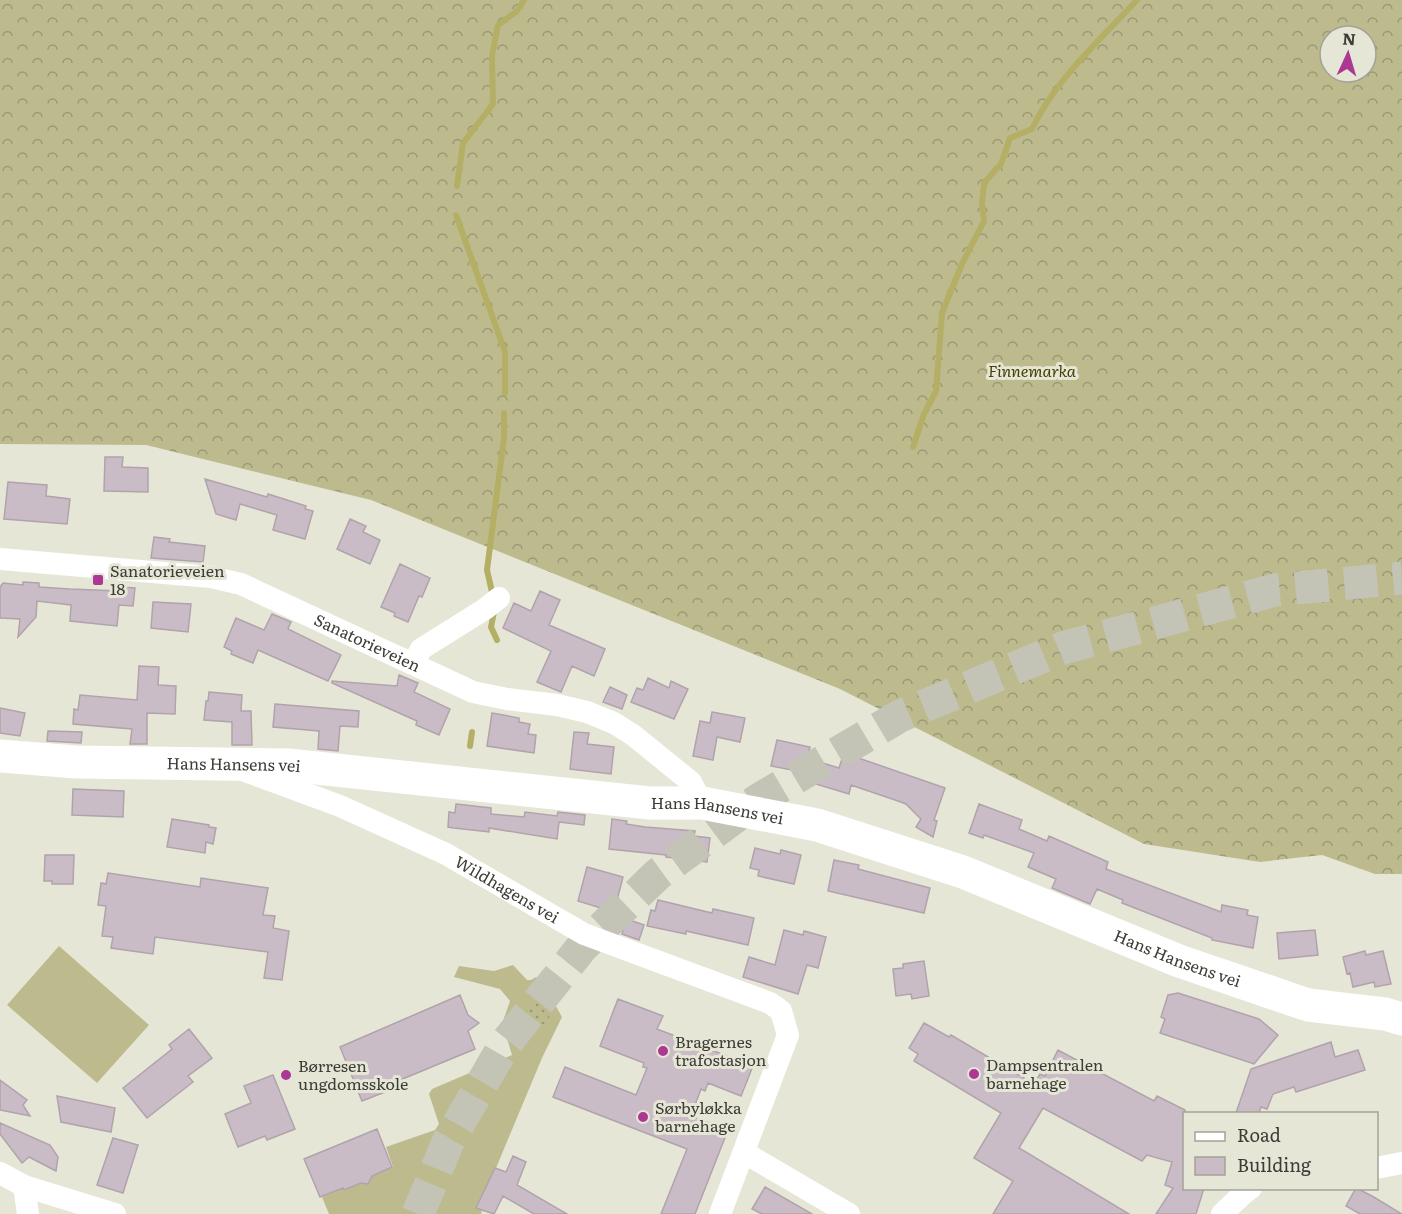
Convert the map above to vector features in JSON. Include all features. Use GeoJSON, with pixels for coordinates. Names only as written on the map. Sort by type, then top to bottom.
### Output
{"type":"FeatureCollection","features":[{"type":"Feature","properties":{"kind":"main road","name":"Hans Hansens vei"},"geometry":{"type":"LineString","coordinates":[[0,756],[76,762],[288,765],[650,803],[702,803],[817,825],[922,858],[963,872],[1179,961],[1308,1005],[1385,1014],[1402,1019]]}},
{"type":"Feature","properties":{"kind":"street","name":"Sanatorieveien"},"geometry":{"type":"LineString","coordinates":[[0,559],[211,578],[241,584],[473,692],[577,710],[614,723],[633,735],[691,782],[702,803]]}},
{"type":"Feature","properties":{"kind":"street"},"geometry":{"type":"LineString","coordinates":[[413,664],[422,649],[499,598]]}},
{"type":"Feature","properties":{"kind":"street","name":"Wildhagens vei"},"geometry":{"type":"LineString","coordinates":[[222,763],[340,806],[446,854],[584,934],[770,1003],[781,1011],[788,1035],[745,1153]]}},
{"type":"Feature","properties":{"kind":"street"},"geometry":{"type":"LineString","coordinates":[[720,1214],[745,1153],[849,1214]]}},
{"type":"Feature","properties":{"kind":"street"},"geometry":{"type":"LineString","coordinates":[[1378,1168],[1402,1163]]}},
{"type":"Feature","properties":{"kind":"street"},"geometry":{"type":"LineString","coordinates":[[0,1173],[24,1186],[115,1214]]}},
{"type":"Feature","properties":{"kind":"street"},"geometry":{"type":"LineString","coordinates":[[24,1186],[28,1214]]}},
{"type":"Feature","properties":{"kind":"street"},"geometry":{"type":"LineString","coordinates":[[1222,1214],[1248,1190]]}},
{"type":"Feature","properties":{"kind":"green space","name":"Finnemarka"},"geometry":{"type":"Polygon","coordinates":[[[0,0],[1402,0],[1402,874],[1375,874],[1322,855],[1260,862],[1144,844],[840,689],[371,500],[146,445],[0,444],[0,0]]]}},
{"type":"Feature","properties":{"kind":"green space"},"geometry":{"type":"Polygon","coordinates":[[[59,946],[149,1025],[97,1083],[7,1005],[59,946]]]}},
{"type":"Feature","properties":{"kind":"green space"},"geometry":{"type":"Polygon","coordinates":[[[513,965],[527,980],[536,977],[542,981],[562,1017],[542,1058],[496,1168],[476,1208],[482,1211],[481,1214],[329,1214],[322,1197],[343,1188],[344,1190],[363,1182],[368,1183],[369,1177],[393,1167],[386,1147],[435,1130],[439,1124],[429,1094],[432,1089],[512,1055],[501,1027],[510,1001],[500,989],[454,977],[459,966],[494,971],[513,965]]]}},
{"type":"Feature","properties":{"kind":"green space"},"geometry":{"type":"Polygon","coordinates":[[[542,1001],[551,1021],[520,1035],[510,1016],[542,1001]]]}},
{"type":"Feature","properties":{"kind":"building"},"geometry":{"type":"Polygon","coordinates":[[[105,457],[123,457],[122,467],[148,468],[148,492],[104,491],[105,457]]]}},
{"type":"Feature","properties":{"kind":"building"},"geometry":{"type":"Polygon","coordinates":[[[205,479],[306,506],[305,509],[313,511],[305,539],[273,530],[277,515],[240,504],[236,520],[216,514],[205,479]]]}},
{"type":"Feature","properties":{"kind":"building"},"geometry":{"type":"Polygon","coordinates":[[[8,482],[47,485],[46,496],[70,499],[67,524],[4,519],[8,482]]]}},
{"type":"Feature","properties":{"kind":"building"},"geometry":{"type":"Polygon","coordinates":[[[350,519],[366,526],[363,532],[380,540],[370,564],[337,549],[350,519]]]}},
{"type":"Feature","properties":{"kind":"building"},"geometry":{"type":"Polygon","coordinates":[[[154,537],[170,539],[169,542],[205,546],[203,562],[151,558],[154,537]]]}},
{"type":"Feature","properties":{"kind":"building"},"geometry":{"type":"Polygon","coordinates":[[[400,564],[430,578],[408,622],[381,607],[400,564]]]}},
{"type":"Feature","properties":{"kind":"building"},"geometry":{"type":"Polygon","coordinates":[[[23,582],[39,583],[39,587],[70,589],[120,591],[120,587],[135,588],[133,606],[119,605],[117,626],[70,621],[71,605],[37,601],[36,617],[18,637],[20,619],[0,618],[0,587],[3,583],[23,585],[23,582]]]}},
{"type":"Feature","properties":{"kind":"building"},"geometry":{"type":"Polygon","coordinates":[[[540,591],[560,600],[549,625],[605,649],[594,676],[572,666],[561,692],[537,682],[551,651],[503,628],[514,603],[531,611],[540,591]]]}},
{"type":"Feature","properties":{"kind":"building"},"geometry":{"type":"Polygon","coordinates":[[[153,602],[191,604],[188,632],[151,628],[153,602]]]}},
{"type":"Feature","properties":{"kind":"building"},"geometry":{"type":"Polygon","coordinates":[[[272,614],[291,622],[288,629],[341,655],[328,681],[258,650],[253,663],[231,654],[232,651],[224,647],[236,618],[264,630],[272,614]]]}},
{"type":"Feature","properties":{"kind":"building"},"geometry":{"type":"Polygon","coordinates":[[[139,666],[159,667],[158,685],[176,686],[175,714],[147,713],[147,744],[130,744],[132,729],[73,724],[74,709],[78,710],[80,695],[137,700],[139,666]]]}},
{"type":"Feature","properties":{"kind":"building"},"geometry":{"type":"Polygon","coordinates":[[[399,675],[418,683],[414,692],[450,709],[439,735],[416,725],[417,721],[332,683],[332,681],[397,686],[399,675]]]}},
{"type":"Feature","properties":{"kind":"building"},"geometry":{"type":"Polygon","coordinates":[[[648,678],[669,688],[671,681],[688,689],[674,719],[631,702],[637,688],[643,690],[648,678]]]}},
{"type":"Feature","properties":{"kind":"building"},"geometry":{"type":"Polygon","coordinates":[[[610,687],[627,695],[622,709],[603,702],[610,687]]]}},
{"type":"Feature","properties":{"kind":"building"},"geometry":{"type":"Polygon","coordinates":[[[209,692],[242,695],[241,711],[251,711],[252,745],[232,745],[232,722],[204,720],[209,692]]]}},
{"type":"Feature","properties":{"kind":"building"},"geometry":{"type":"Polygon","coordinates":[[[275,704],[359,711],[358,727],[340,726],[338,751],[318,749],[319,731],[273,727],[275,704]]]}},
{"type":"Feature","properties":{"kind":"building"},"geometry":{"type":"Polygon","coordinates":[[[0,708],[25,713],[20,736],[0,733],[0,708]]]}},
{"type":"Feature","properties":{"kind":"building"},"geometry":{"type":"Polygon","coordinates":[[[712,712],[745,718],[740,742],[717,737],[713,760],[693,756],[700,721],[710,723],[712,712]]]}},
{"type":"Feature","properties":{"kind":"building"},"geometry":{"type":"Polygon","coordinates":[[[492,713],[519,718],[519,722],[530,724],[528,734],[536,735],[534,753],[487,746],[492,713]]]}},
{"type":"Feature","properties":{"kind":"building"},"geometry":{"type":"Polygon","coordinates":[[[48,731],[82,732],[81,743],[47,741],[48,731]]]}},
{"type":"Feature","properties":{"kind":"building"},"geometry":{"type":"Polygon","coordinates":[[[574,732],[589,733],[587,744],[614,747],[611,774],[570,769],[574,732]]]}},
{"type":"Feature","properties":{"kind":"building"},"geometry":{"type":"Polygon","coordinates":[[[777,740],[810,747],[807,758],[839,768],[844,753],[945,788],[934,820],[937,821],[933,837],[916,827],[921,819],[906,804],[851,785],[849,794],[816,784],[818,775],[771,766],[777,740]]]}},
{"type":"Feature","properties":{"kind":"building"},"geometry":{"type":"Polygon","coordinates":[[[73,789],[124,791],[123,817],[72,815],[73,789]]]}},
{"type":"Feature","properties":{"kind":"building"},"geometry":{"type":"Polygon","coordinates":[[[456,804],[491,808],[491,814],[524,817],[525,812],[557,816],[558,812],[585,815],[584,825],[559,822],[557,839],[489,828],[489,832],[448,827],[449,812],[455,813],[456,804]]]}},
{"type":"Feature","properties":{"kind":"building"},"geometry":{"type":"Polygon","coordinates":[[[979,804],[1022,820],[1019,829],[1047,841],[1049,836],[1108,862],[1106,869],[1221,912],[1222,905],[1248,910],[1247,915],[1258,917],[1253,948],[1212,940],[1212,938],[1122,903],[1123,900],[1097,889],[1090,904],[1052,888],[1056,879],[1028,867],[1034,853],[984,835],[983,838],[969,833],[979,804]]]}},
{"type":"Feature","properties":{"kind":"building"},"geometry":{"type":"Polygon","coordinates":[[[172,819],[216,828],[213,844],[206,842],[205,853],[167,847],[172,819]]]}},
{"type":"Feature","properties":{"kind":"building"},"geometry":{"type":"Polygon","coordinates":[[[612,819],[645,827],[695,831],[694,836],[710,838],[707,862],[609,849],[612,819]]]}},
{"type":"Feature","properties":{"kind":"building"},"geometry":{"type":"Polygon","coordinates":[[[755,848],[780,854],[781,850],[801,855],[794,884],[758,876],[759,870],[750,868],[755,848]]]}},
{"type":"Feature","properties":{"kind":"building"},"geometry":{"type":"Polygon","coordinates":[[[45,855],[74,855],[73,884],[52,884],[52,881],[44,881],[45,855]]]}},
{"type":"Feature","properties":{"kind":"building"},"geometry":{"type":"Polygon","coordinates":[[[834,860],[859,865],[858,869],[930,888],[924,913],[828,891],[834,860]]]}},
{"type":"Feature","properties":{"kind":"building"},"geometry":{"type":"Polygon","coordinates":[[[587,867],[623,877],[614,912],[578,901],[587,867]]]}},
{"type":"Feature","properties":{"kind":"building"},"geometry":{"type":"Polygon","coordinates":[[[108,873],[200,887],[201,878],[268,888],[263,915],[275,916],[273,928],[289,931],[282,980],[264,978],[268,952],[155,937],[153,954],[111,948],[113,937],[102,936],[106,906],[98,905],[101,883],[106,884],[108,873]]]}},
{"type":"Feature","properties":{"kind":"building"},"geometry":{"type":"Polygon","coordinates":[[[658,900],[712,913],[713,909],[754,918],[748,945],[686,931],[686,934],[647,926],[651,910],[655,911],[658,900]]]}},
{"type":"Feature","properties":{"kind":"building"},"geometry":{"type":"Polygon","coordinates":[[[627,919],[644,925],[639,940],[622,934],[627,919]]]}},
{"type":"Feature","properties":{"kind":"building"},"geometry":{"type":"Polygon","coordinates":[[[784,930],[803,935],[804,931],[826,937],[818,968],[807,965],[798,994],[743,977],[749,957],[775,965],[784,930]]]}},
{"type":"Feature","properties":{"kind":"building"},"geometry":{"type":"Polygon","coordinates":[[[1315,930],[1318,955],[1279,959],[1277,933],[1315,930]]]}},
{"type":"Feature","properties":{"kind":"building"},"geometry":{"type":"Polygon","coordinates":[[[1365,951],[1366,955],[1383,951],[1391,984],[1375,987],[1374,982],[1353,987],[1343,957],[1365,951]]]}},
{"type":"Feature","properties":{"kind":"building"},"geometry":{"type":"Polygon","coordinates":[[[924,961],[929,996],[912,999],[911,994],[896,996],[893,969],[903,968],[903,964],[924,961]]]}},
{"type":"Feature","properties":{"kind":"building"},"geometry":{"type":"Polygon","coordinates":[[[1178,993],[1259,1019],[1278,1035],[1254,1064],[1160,1033],[1165,1019],[1161,1017],[1168,995],[1178,993]]]}},
{"type":"Feature","properties":{"kind":"building"},"geometry":{"type":"Polygon","coordinates":[[[460,995],[468,1015],[479,1023],[468,1031],[475,1049],[388,1085],[390,1090],[362,1101],[340,1047],[460,995]]]}},
{"type":"Feature","properties":{"kind":"building"},"geometry":{"type":"Polygon","coordinates":[[[618,999],[663,1016],[657,1029],[753,1066],[741,1096],[708,1083],[705,1091],[701,1089],[691,1116],[728,1130],[695,1214],[661,1214],[687,1149],[553,1097],[565,1067],[636,1095],[647,1068],[643,1067],[644,1063],[600,1046],[618,999]]]}},
{"type":"Feature","properties":{"kind":"building"},"geometry":{"type":"Polygon","coordinates":[[[924,1023],[949,1037],[951,1035],[1034,1084],[1040,1074],[1045,1076],[1058,1050],[1154,1101],[1157,1096],[1185,1110],[1183,1112],[1183,1190],[1203,1190],[1196,1214],[1156,1214],[1173,1188],[1165,1185],[1172,1162],[1147,1155],[1142,1161],[1043,1108],[1019,1148],[1129,1214],[993,1214],[1013,1181],[974,1158],[1001,1113],[914,1061],[918,1054],[909,1048],[924,1023]]]}},
{"type":"Feature","properties":{"kind":"building"},"geometry":{"type":"Polygon","coordinates":[[[189,1029],[212,1058],[188,1076],[193,1082],[147,1118],[123,1088],[172,1049],[169,1045],[189,1029]]]}},
{"type":"Feature","properties":{"kind":"building"},"geometry":{"type":"Polygon","coordinates":[[[1331,1042],[1335,1057],[1358,1050],[1365,1070],[1296,1092],[1294,1087],[1273,1094],[1267,1109],[1261,1107],[1259,1112],[1236,1112],[1251,1069],[1331,1042]]]}},
{"type":"Feature","properties":{"kind":"building"},"geometry":{"type":"Polygon","coordinates":[[[273,1075],[295,1129],[267,1140],[265,1136],[238,1147],[225,1114],[251,1103],[244,1086],[273,1075]]]}},
{"type":"Feature","properties":{"kind":"building"},"geometry":{"type":"Polygon","coordinates":[[[0,1080],[27,1100],[23,1105],[30,1116],[0,1110],[0,1080]]]}},
{"type":"Feature","properties":{"kind":"building"},"geometry":{"type":"Polygon","coordinates":[[[57,1096],[115,1108],[111,1132],[61,1122],[57,1096]]]}},
{"type":"Feature","properties":{"kind":"building"},"geometry":{"type":"Polygon","coordinates":[[[0,1123],[50,1145],[58,1157],[56,1171],[29,1157],[22,1163],[0,1134],[0,1123]]]}},
{"type":"Feature","properties":{"kind":"building"},"geometry":{"type":"Polygon","coordinates":[[[377,1129],[392,1167],[372,1176],[368,1184],[361,1183],[320,1197],[304,1159],[377,1129]]]}},
{"type":"Feature","properties":{"kind":"building"},"geometry":{"type":"Polygon","coordinates":[[[113,1138],[138,1145],[123,1193],[97,1185],[113,1138]]]}},
{"type":"Feature","properties":{"kind":"building"},"geometry":{"type":"Polygon","coordinates":[[[513,1156],[526,1162],[517,1185],[567,1214],[534,1214],[503,1196],[494,1214],[476,1208],[495,1168],[506,1172],[513,1156]]]}},
{"type":"Feature","properties":{"kind":"building"},"geometry":{"type":"Polygon","coordinates":[[[765,1187],[812,1214],[762,1214],[752,1209],[765,1187]]]}},
{"type":"Feature","properties":{"kind":"building"},"geometry":{"type":"Polygon","coordinates":[[[1355,1190],[1360,1190],[1402,1214],[1360,1214],[1346,1206],[1355,1190]]]}},
{"type":"Feature","properties":{"kind":"waterway"},"geometry":{"type":"LineString","coordinates":[[457,186],[463,143],[493,104],[492,56],[498,25],[517,11],[524,0]]}},
{"type":"Feature","properties":{"kind":"waterway"},"geometry":{"type":"LineString","coordinates":[[913,447],[924,414],[936,391],[942,313],[962,264],[984,221],[982,204],[984,183],[1001,164],[1010,138],[1032,129],[1066,77],[1137,0]]}},
{"type":"Feature","properties":{"kind":"waterway"},"geometry":{"type":"LineString","coordinates":[[456,215],[505,352],[505,393]]}},
{"type":"Feature","properties":{"kind":"waterway"},"geometry":{"type":"LineString","coordinates":[[492,592],[487,570],[504,438],[504,413]]}},
{"type":"Feature","properties":{"kind":"waterway"},"geometry":{"type":"LineString","coordinates":[[494,612],[491,627],[497,640]]}},
{"type":"Feature","properties":{"kind":"waterway"},"geometry":{"type":"LineString","coordinates":[[470,746],[472,732]]}},
{"type":"Feature","properties":{"kind":"tunnel"},"geometry":{"type":"LineString","coordinates":[[418,1214],[448,1142],[505,1044],[582,947],[658,874],[758,800],[900,716],[1063,648],[1275,590],[1402,578]]}},
{"type":"Feature","properties":{"kind":"place","name":"Sanatorieveien 18"},"geometry":{"type":"Point","coordinates":[98,580]}},
{"type":"Feature","properties":{"kind":"place","name":"Bragernes trafostasjon"},"geometry":{"type":"Point","coordinates":[663,1051]}},
{"type":"Feature","properties":{"kind":"place","name":"Dampsentralen barnehage"},"geometry":{"type":"Point","coordinates":[974,1074]}},
{"type":"Feature","properties":{"kind":"place","name":"Børresen ungdomsskole"},"geometry":{"type":"Point","coordinates":[286,1075]}},
{"type":"Feature","properties":{"kind":"place","name":"Sørbyløkka barnehage"},"geometry":{"type":"Point","coordinates":[643,1117]}}]}
